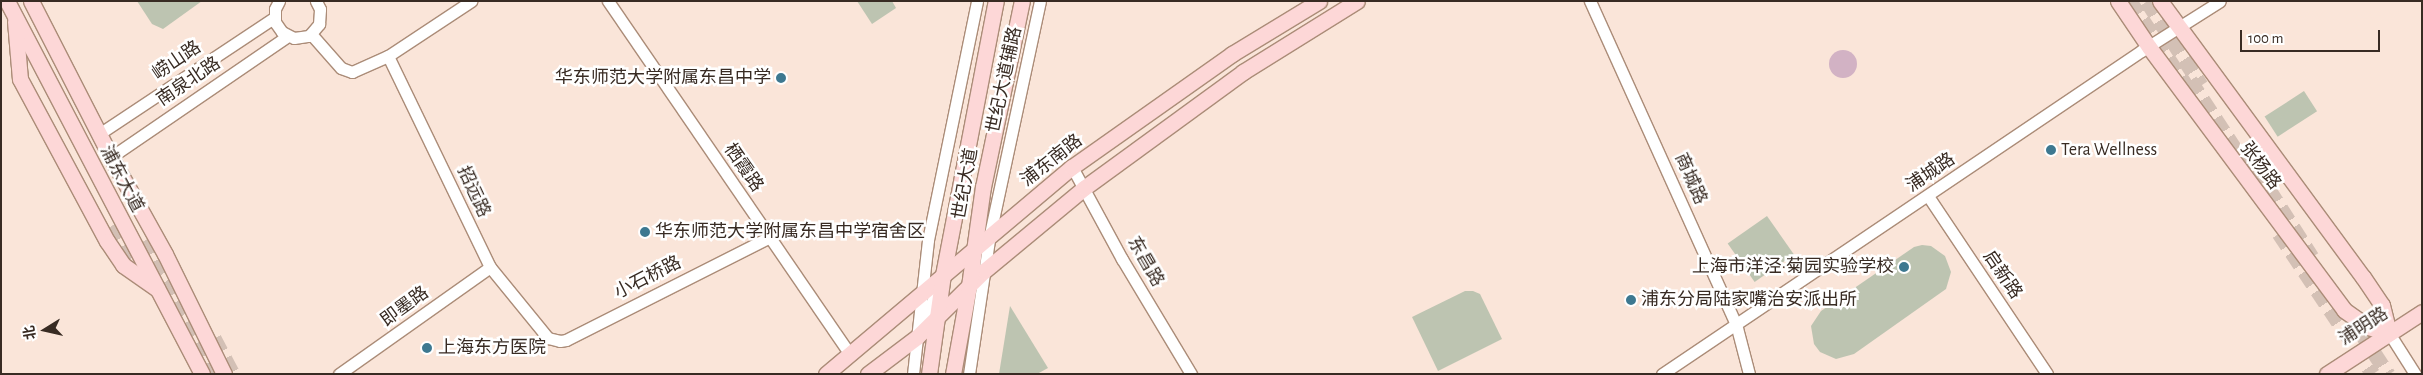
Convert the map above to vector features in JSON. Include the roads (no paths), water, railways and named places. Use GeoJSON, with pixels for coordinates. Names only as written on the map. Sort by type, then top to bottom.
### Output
{"type":"FeatureCollection","features":[{"type":"Feature","properties":{"kind":"main road","name":"浦东大道"},"geometry":{"type":"LineString","coordinates":[[6,1],[202,374]]}},
{"type":"Feature","properties":{"kind":"main road","name":"浦东大道"},"geometry":{"type":"LineString","coordinates":[[32,1],[111,157],[165,254],[224,374]]}},
{"type":"Feature","properties":{"kind":"main road","name":"世纪大道"},"geometry":{"type":"LineString","coordinates":[[929,374],[943,275],[996,1]]}},
{"type":"Feature","properties":{"kind":"main road","name":"世纪大道"},"geometry":{"type":"LineString","coordinates":[[953,374],[969,286],[983,187],[1022,1]]}},
{"type":"Feature","properties":{"kind":"main road","name":"浦东南路"},"geometry":{"type":"LineString","coordinates":[[826,374],[990,234],[1072,167],[1232,54],[1319,1]]}},
{"type":"Feature","properties":{"kind":"main road"},"geometry":{"type":"LineString","coordinates":[[868,374],[917,337],[984,271],[1084,188],[1243,72],[1357,1]]}},
{"type":"Feature","properties":{"kind":"main road","name":"张杨路"},"geometry":{"type":"LineString","coordinates":[[2118,1],[2149,47],[2344,310],[2368,327],[2389,334]]}},
{"type":"Feature","properties":{"kind":"main road","name":"张杨路"},"geometry":{"type":"LineString","coordinates":[[2160,1],[2363,277],[2382,305],[2389,334]]}},
{"type":"Feature","properties":{"kind":"main road"},"geometry":{"type":"LineString","coordinates":[[15,18],[28,75],[109,227]]}},
{"type":"Feature","properties":{"kind":"main road"},"geometry":{"type":"LineString","coordinates":[[15,18],[20,79],[107,241],[123,265],[158,290]]}},
{"type":"Feature","properties":{"kind":"main road","name":"浦明路"},"geometry":{"type":"LineString","coordinates":[[2326,374],[2422,312]]}},
{"type":"Feature","properties":{"kind":"street"},"geometry":{"type":"LineString","coordinates":[[279,1],[274,17],[278,28],[288,36],[302,38],[312,34],[319,24],[321,17],[316,1]]}},
{"type":"Feature","properties":{"kind":"street"},"geometry":{"type":"LineString","coordinates":[[312,34],[346,71],[352,72],[365,68],[388,56],[471,1]]}},
{"type":"Feature","properties":{"kind":"street","name":"栖霞路"},"geometry":{"type":"LineString","coordinates":[[608,1],[850,354]]}},
{"type":"Feature","properties":{"kind":"street"},"geometry":{"type":"LineString","coordinates":[[912,374],[928,240],[977,1]]}},
{"type":"Feature","properties":{"kind":"street","name":"世纪大道辅路"},"geometry":{"type":"LineString","coordinates":[[969,374],[990,234],[1040,1]]}},
{"type":"Feature","properties":{"kind":"street","name":"商城路"},"geometry":{"type":"LineString","coordinates":[[1590,1],[1736,324],[1749,374]]}},
{"type":"Feature","properties":{"kind":"street","name":"浦城路"},"geometry":{"type":"LineString","coordinates":[[1662,374],[2220,1]]}},
{"type":"Feature","properties":{"kind":"street","name":"崂山路"},"geometry":{"type":"LineString","coordinates":[[99,134],[274,17]]}},
{"type":"Feature","properties":{"kind":"street","name":"南泉北路"},"geometry":{"type":"LineString","coordinates":[[111,157],[288,36]]}},
{"type":"Feature","properties":{"kind":"street","name":"招远路"},"geometry":{"type":"LineString","coordinates":[[388,56],[490,267],[543,333]]}},
{"type":"Feature","properties":{"kind":"street","name":"东昌路"},"geometry":{"type":"LineString","coordinates":[[1072,167],[1122,259],[1191,374]]}},
{"type":"Feature","properties":{"kind":"street","name":"启新路"},"geometry":{"type":"LineString","coordinates":[[1928,196],[2047,374]]}},
{"type":"Feature","properties":{"kind":"street","name":"小石桥路"},"geometry":{"type":"LineString","coordinates":[[543,333],[555,340],[566,340],[770,237]]}},
{"type":"Feature","properties":{"kind":"street","name":"即墨路"},"geometry":{"type":"LineString","coordinates":[[338,374],[490,267]]}},
{"type":"Feature","properties":{"kind":"street"},"geometry":{"type":"LineString","coordinates":[[917,337],[943,275]]}},
{"type":"Feature","properties":{"kind":"street","name":"张杨路"},"geometry":{"type":"LineString","coordinates":[[2389,334],[2415,374]]}},
{"type":"Feature","properties":{"kind":"tunnel"},"geometry":{"type":"LineString","coordinates":[[2130,1],[2192,94]]}},
{"type":"Feature","properties":{"kind":"tunnel"},"geometry":{"type":"LineString","coordinates":[[2147,1],[2201,85]]}},
{"type":"Feature","properties":{"kind":"tunnel"},"geometry":{"type":"LineString","coordinates":[[2190,80],[2257,182]]}},
{"type":"Feature","properties":{"kind":"tunnel"},"geometry":{"type":"LineString","coordinates":[[2256,169],[2312,257]]}},
{"type":"Feature","properties":{"kind":"tunnel"},"geometry":{"type":"LineString","coordinates":[[109,227],[140,276]]}},
{"type":"Feature","properties":{"kind":"tunnel"},"geometry":{"type":"LineString","coordinates":[[2279,233],[2373,374]]}},
{"type":"Feature","properties":{"kind":"tunnel"},"geometry":{"type":"LineString","coordinates":[[141,242],[214,374]]}},
{"type":"Feature","properties":{"kind":"tunnel"},"geometry":{"type":"LineString","coordinates":[[2349,314],[2388,374]]}},
{"type":"Feature","properties":{"kind":"tunnel"},"geometry":{"type":"LineString","coordinates":[[214,338],[233,374]]}},
{"type":"Feature","properties":{"kind":"place","name":"华东师范大学附属东昌中学"},"geometry":{"type":"Point","coordinates":[781,78]}},
{"type":"Feature","properties":{"kind":"place","name":"Tera Wellness"},"geometry":{"type":"Point","coordinates":[2051,150]}},
{"type":"Feature","properties":{"kind":"place","name":"华东师范大学附属东昌中学宿舍区"},"geometry":{"type":"Point","coordinates":[645,232]}},
{"type":"Feature","properties":{"kind":"place","name":"上海市洋泾·菊园实验学校"},"geometry":{"type":"Point","coordinates":[1904,267]}},
{"type":"Feature","properties":{"kind":"place","name":"浦东分局陆家嘴治安派出所"},"geometry":{"type":"Point","coordinates":[1631,300]}},
{"type":"Feature","properties":{"kind":"place","name":"上海东方医院"},"geometry":{"type":"Point","coordinates":[427,348]}}]}
